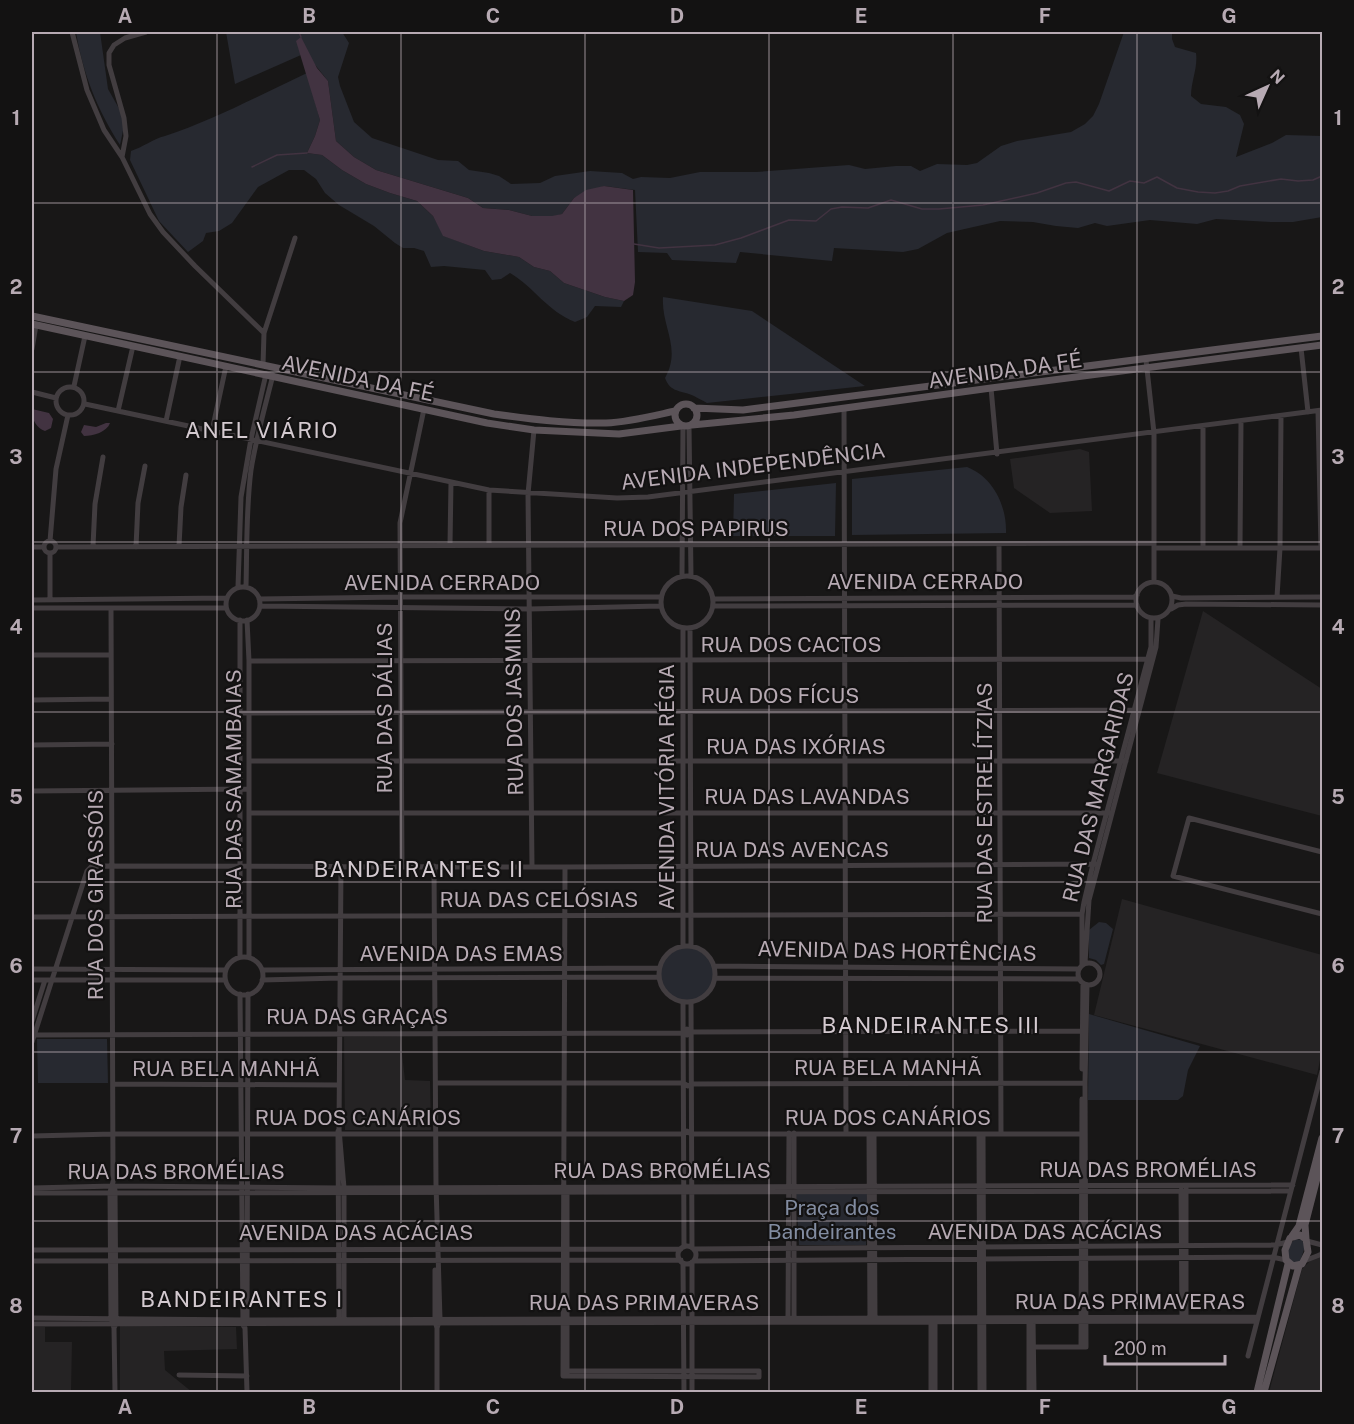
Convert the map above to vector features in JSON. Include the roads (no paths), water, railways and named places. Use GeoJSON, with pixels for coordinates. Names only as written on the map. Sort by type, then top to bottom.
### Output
{"type":"FeatureCollection","features":[{"type":"Feature","properties":{"kind":"main road","name":"AVENIDA DA FÉ"},"geometry":{"type":"LineString","coordinates":[[32,316],[487,423],[534,430],[619,434],[794,416],[1323,336]]}},
{"type":"Feature","properties":{"kind":"main road","name":"AVENIDA DA FÉ"},"geometry":{"type":"LineString","coordinates":[[34,325],[226,366],[269,370],[494,414],[607,423],[638,420],[675,411]]}},
{"type":"Feature","properties":{"kind":"main road","name":"AVENIDA DA FÉ"},"geometry":{"type":"LineString","coordinates":[[694,408],[743,410],[1323,345]]}},
{"type":"Feature","properties":{"kind":"main road"},"geometry":{"type":"LineString","coordinates":[[685,404],[694,408],[697,417],[686,426],[675,420],[675,411],[678,406],[685,404]]}},
{"type":"Feature","properties":{"kind":"main road"},"geometry":{"type":"LineString","coordinates":[[1257,1392],[1287,1262],[1285,1250],[1299,1226],[1323,1138]]}},
{"type":"Feature","properties":{"kind":"main road"},"geometry":{"type":"LineString","coordinates":[[1264,1392],[1302,1263],[1308,1252],[1305,1225],[1323,1159]]}},
{"type":"Feature","properties":{"kind":"main road"},"geometry":{"type":"LineString","coordinates":[[1290,1239],[1300,1235],[1306,1240]]}},
{"type":"Feature","properties":{"kind":"main road"},"geometry":{"type":"LineString","coordinates":[[1287,1262],[1293,1266],[1302,1263]]}},
{"type":"Feature","properties":{"kind":"street"},"geometry":{"type":"LineString","coordinates":[[72,32],[87,90],[104,130],[123,157],[150,214],[180,251],[264,333]]}},
{"type":"Feature","properties":{"kind":"street"},"geometry":{"type":"LineString","coordinates":[[123,157],[126,136],[124,118],[108,65],[109,53],[114,45],[146,32]]}},
{"type":"Feature","properties":{"kind":"street"},"geometry":{"type":"LineString","coordinates":[[238,587],[241,497],[269,370],[264,333],[295,238]]}},
{"type":"Feature","properties":{"kind":"street"},"geometry":{"type":"LineString","coordinates":[[32,349],[34,325]]}},
{"type":"Feature","properties":{"kind":"street"},"geometry":{"type":"LineString","coordinates":[[74,386],[85,336]]}},
{"type":"Feature","properties":{"kind":"street"},"geometry":{"type":"LineString","coordinates":[[118,411],[133,346]]}},
{"type":"Feature","properties":{"kind":"street"},"geometry":{"type":"LineString","coordinates":[[1301,348],[1308,412]]}},
{"type":"Feature","properties":{"kind":"street"},"geometry":{"type":"LineString","coordinates":[[166,421],[180,356]]}},
{"type":"Feature","properties":{"kind":"street"},"geometry":{"type":"LineString","coordinates":[[1146,364],[1154,433],[1154,582]]}},
{"type":"Feature","properties":{"kind":"street"},"geometry":{"type":"LineString","coordinates":[[212,431],[226,366]]}},
{"type":"Feature","properties":{"kind":"street"},"geometry":{"type":"LineString","coordinates":[[56,398],[63,388],[74,386],[83,393],[85,404],[78,412],[68,415]]}},
{"type":"Feature","properties":{"kind":"street"},"geometry":{"type":"LineString","coordinates":[[991,387],[997,454]]}},
{"type":"Feature","properties":{"kind":"street"},"geometry":{"type":"LineString","coordinates":[[32,392],[56,398]]}},
{"type":"Feature","properties":{"kind":"street"},"geometry":{"type":"LineString","coordinates":[[56,398],[59,409],[68,415]]}},
{"type":"Feature","properties":{"kind":"street","name":"AVENIDA INDEPENDÊNCIA"},"geometry":{"type":"LineString","coordinates":[[85,404],[489,490],[617,498],[648,497],[997,454],[1320,411]]}},
{"type":"Feature","properties":{"kind":"street"},"geometry":{"type":"LineString","coordinates":[[843,408],[846,1134]]}},
{"type":"Feature","properties":{"kind":"street","name":"RUA DAS DÁLIAS"},"geometry":{"type":"LineString","coordinates":[[402,866],[400,544],[403,504],[424,409]]}},
{"type":"Feature","properties":{"kind":"street"},"geometry":{"type":"LineString","coordinates":[[1320,411],[1322,548]]}},
{"type":"Feature","properties":{"kind":"street"},"geometry":{"type":"LineString","coordinates":[[44,547],[50,541],[56,469],[68,415]]}},
{"type":"Feature","properties":{"kind":"street"},"geometry":{"type":"LineString","coordinates":[[1277,597],[1280,548],[1281,416]]}},
{"type":"Feature","properties":{"kind":"street"},"geometry":{"type":"LineString","coordinates":[[1240,548],[1241,421]]}},
{"type":"Feature","properties":{"kind":"street"},"geometry":{"type":"LineString","coordinates":[[686,426],[691,491],[691,576]]}},
{"type":"Feature","properties":{"kind":"street"},"geometry":{"type":"LineString","coordinates":[[682,576],[686,426]]}},
{"type":"Feature","properties":{"kind":"street"},"geometry":{"type":"LineString","coordinates":[[1203,426],[1203,548]]}},
{"type":"Feature","properties":{"kind":"street","name":"RUA DOS JASMINS"},"geometry":{"type":"LineString","coordinates":[[532,866],[528,494],[534,430]]}},
{"type":"Feature","properties":{"kind":"street"},"geometry":{"type":"LineString","coordinates":[[246,587],[248,500],[254,439]]}},
{"type":"Feature","properties":{"kind":"street"},"geometry":{"type":"LineString","coordinates":[[93,546],[95,504],[103,458]]}},
{"type":"Feature","properties":{"kind":"street"},"geometry":{"type":"LineString","coordinates":[[136,547],[138,503],[145,466]]}},
{"type":"Feature","properties":{"kind":"street"},"geometry":{"type":"LineString","coordinates":[[179,546],[181,507],[186,475]]}},
{"type":"Feature","properties":{"kind":"street"},"geometry":{"type":"LineString","coordinates":[[450,545],[451,482]]}},
{"type":"Feature","properties":{"kind":"street"},"geometry":{"type":"LineString","coordinates":[[489,490],[489,545]]}},
{"type":"Feature","properties":{"kind":"street"},"geometry":{"type":"LineString","coordinates":[[50,541],[56,547],[50,553]]}},
{"type":"Feature","properties":{"kind":"street","name":"RUA DOS PAPIRUS"},"geometry":{"type":"LineString","coordinates":[[56,547],[400,544],[999,544],[1322,548]]}},
{"type":"Feature","properties":{"kind":"street","name":"RUA DAS ESTRELÍTZIAS"},"geometry":{"type":"LineString","coordinates":[[999,544],[1001,1134]]}},
{"type":"Feature","properties":{"kind":"street"},"geometry":{"type":"LineString","coordinates":[[32,547],[44,547]]}},
{"type":"Feature","properties":{"kind":"street"},"geometry":{"type":"LineString","coordinates":[[44,547],[50,553]]}},
{"type":"Feature","properties":{"kind":"street"},"geometry":{"type":"LineString","coordinates":[[50,553],[50,599]]}},
{"type":"Feature","properties":{"kind":"street"},"geometry":{"type":"LineString","coordinates":[[682,576],[691,576],[704,582],[710,590],[713,606],[708,618],[697,626],[682,628],[668,621],[660,606],[660,597],[668,583],[682,576]]}},
{"type":"Feature","properties":{"kind":"street"},"geometry":{"type":"LineString","coordinates":[[1171,609],[1172,596],[1164,585],[1154,582],[1145,585],[1137,595],[1137,605],[1142,614],[1154,618],[1164,616],[1171,609],[1186,604],[1323,605]]}},
{"type":"Feature","properties":{"kind":"street"},"geometry":{"type":"LineString","coordinates":[[238,587],[246,587],[255,591],[260,599],[260,606],[255,615],[243,620],[230,615],[226,608],[227,598],[231,591],[238,587]]}},
{"type":"Feature","properties":{"kind":"street","name":"AVENIDA CERRADO"},"geometry":{"type":"LineString","coordinates":[[713,599],[1134,597],[1137,595]]}},
{"type":"Feature","properties":{"kind":"street"},"geometry":{"type":"LineString","coordinates":[[1172,596],[1181,598],[1323,597]]}},
{"type":"Feature","properties":{"kind":"street","name":"AVENIDA CERRADO"},"geometry":{"type":"LineString","coordinates":[[260,599],[660,597]]}},
{"type":"Feature","properties":{"kind":"street"},"geometry":{"type":"LineString","coordinates":[[32,600],[227,598]]}},
{"type":"Feature","properties":{"kind":"street","name":"AVENIDA CERRADO"},"geometry":{"type":"LineString","coordinates":[[713,606],[1137,605]]}},
{"type":"Feature","properties":{"kind":"street","name":"AVENIDA CERRADO"},"geometry":{"type":"LineString","coordinates":[[260,606],[529,609],[660,606]]}},
{"type":"Feature","properties":{"kind":"street"},"geometry":{"type":"LineString","coordinates":[[32,608],[226,608]]}},
{"type":"Feature","properties":{"kind":"street","name":"RUA DOS GIRASSÓIS"},"geometry":{"type":"LineString","coordinates":[[111,608],[115,1392]]}},
{"type":"Feature","properties":{"kind":"street","name":"RUA DAS MARGARIDAS"},"geometry":{"type":"LineString","coordinates":[[1082,966],[1082,914],[1150,659],[1158,639],[1154,618]]}},
{"type":"Feature","properties":{"kind":"street","name":"RUA DAS SAMAMBAIAS"},"geometry":{"type":"LineString","coordinates":[[243,620],[249,661],[249,957]]}},
{"type":"Feature","properties":{"kind":"street","name":"RUA DAS SAMAMBAIAS"},"geometry":{"type":"LineString","coordinates":[[240,957],[240,713],[243,620]]}},
{"type":"Feature","properties":{"kind":"street","name":"AVENIDA VITÓRIA RÉGIA"},"geometry":{"type":"LineString","coordinates":[[682,628],[682,660],[690,762],[687,915],[683,946]]}},
{"type":"Feature","properties":{"kind":"street","name":"AVENIDA VITÓRIA RÉGIA"},"geometry":{"type":"LineString","coordinates":[[687,866],[683,813],[683,762],[690,628]]}},
{"type":"Feature","properties":{"kind":"street"},"geometry":{"type":"LineString","coordinates":[[32,655],[111,655]]}},
{"type":"Feature","properties":{"kind":"street","name":"RUA DOS CACTOS"},"geometry":{"type":"LineString","coordinates":[[249,661],[1150,659]]}},
{"type":"Feature","properties":{"kind":"street"},"geometry":{"type":"LineString","coordinates":[[32,699],[111,699]]}},
{"type":"Feature","properties":{"kind":"street","name":"RUA DOS FÍCUS"},"geometry":{"type":"LineString","coordinates":[[240,713],[1137,710]]}},
{"type":"Feature","properties":{"kind":"street"},"geometry":{"type":"LineString","coordinates":[[32,745],[111,744]]}},
{"type":"Feature","properties":{"kind":"street","name":"RUA DAS IXÓRIAS"},"geometry":{"type":"LineString","coordinates":[[249,761],[1123,761]]}},
{"type":"Feature","properties":{"kind":"street"},"geometry":{"type":"LineString","coordinates":[[32,790],[249,789]]}},
{"type":"Feature","properties":{"kind":"street","name":"RUA DAS LAVANDAS"},"geometry":{"type":"LineString","coordinates":[[249,813],[1109,813]]}},
{"type":"Feature","properties":{"kind":"street"},"geometry":{"type":"LineString","coordinates":[[1323,852],[1189,818],[1173,876],[1323,914]]}},
{"type":"Feature","properties":{"kind":"street","name":"RUA DAS MARGARIDAS"},"geometry":{"type":"LineString","coordinates":[[1082,966],[1087,912],[1095,864]]}},
{"type":"Feature","properties":{"kind":"street","name":"RUA DAS AVENCAS"},"geometry":{"type":"LineString","coordinates":[[72,917],[90,867],[1095,864]]}},
{"type":"Feature","properties":{"kind":"street"},"geometry":{"type":"LineString","coordinates":[[341,866],[339,1132],[342,1190],[342,1322]]}},
{"type":"Feature","properties":{"kind":"street"},"geometry":{"type":"LineString","coordinates":[[434,866],[437,1392]]}},
{"type":"Feature","properties":{"kind":"street"},"geometry":{"type":"LineString","coordinates":[[565,867],[565,1374],[759,1374]]}},
{"type":"Feature","properties":{"kind":"street","name":"RUA DAS CELÓSIAS"},"geometry":{"type":"LineString","coordinates":[[32,917],[1082,914]]}},
{"type":"Feature","properties":{"kind":"street","name":"AVENIDA VITÓRIA RÉGIA"},"geometry":{"type":"LineString","coordinates":[[687,915],[691,946]]}},
{"type":"Feature","properties":{"kind":"street"},"geometry":{"type":"LineString","coordinates":[[32,1021],[48,980],[55,969],[72,917]]}},
{"type":"Feature","properties":{"kind":"street"},"geometry":{"type":"LineString","coordinates":[[683,946],[691,946],[706,952],[715,966],[715,978],[706,996],[691,1003],[670,996],[661,984],[659,968],[668,953],[683,946]]}},
{"type":"Feature","properties":{"kind":"street"},"geometry":{"type":"LineString","coordinates":[[240,957],[249,957],[258,963],[262,970],[262,980],[259,988],[248,994],[240,994],[229,988],[225,980],[225,970],[231,961],[240,957]]}},
{"type":"Feature","properties":{"kind":"street"},"geometry":{"type":"LineString","coordinates":[[1031,1347],[1084,1347],[1082,966],[1095,964],[1100,973],[1096,982],[1083,982]]}},
{"type":"Feature","properties":{"kind":"street","name":"AVENIDA DAS HORTÊNCIAS"},"geometry":{"type":"LineString","coordinates":[[715,966],[1001,969],[1082,966]]}},
{"type":"Feature","properties":{"kind":"street","name":"AVENIDA DAS EMAS"},"geometry":{"type":"LineString","coordinates":[[262,970],[659,968]]}},
{"type":"Feature","properties":{"kind":"street"},"geometry":{"type":"LineString","coordinates":[[32,969],[225,970]]}},
{"type":"Feature","properties":{"kind":"street","name":"AVENIDA DAS EMAS"},"geometry":{"type":"LineString","coordinates":[[262,980],[659,977]]}},
{"type":"Feature","properties":{"kind":"street","name":"AVENIDA DAS HORTÊNCIAS"},"geometry":{"type":"LineString","coordinates":[[715,978],[1001,978],[1083,982]]}},
{"type":"Feature","properties":{"kind":"street"},"geometry":{"type":"LineString","coordinates":[[32,980],[225,980]]}},
{"type":"Feature","properties":{"kind":"street"},"geometry":{"type":"LineString","coordinates":[[32,1038],[48,980]]}},
{"type":"Feature","properties":{"kind":"street"},"geometry":{"type":"LineString","coordinates":[[240,994],[241,1085],[245,1134]]}},
{"type":"Feature","properties":{"kind":"street"},"geometry":{"type":"LineString","coordinates":[[247,1392],[245,1134],[249,1085],[248,994]]}},
{"type":"Feature","properties":{"kind":"street"},"geometry":{"type":"LineString","coordinates":[[683,1002],[684,1134],[693,1248],[696,1253],[693,1261],[691,1321],[692,1392]]}},
{"type":"Feature","properties":{"kind":"street"},"geometry":{"type":"LineString","coordinates":[[684,1392],[682,1262],[679,1254],[682,1248],[688,1189],[691,1134],[691,1003]]}},
{"type":"Feature","properties":{"kind":"street"},"geometry":{"type":"LineString","coordinates":[[691,1032],[1084,1031]]}},
{"type":"Feature","properties":{"kind":"street","name":"RUA DAS GRAÇAS"},"geometry":{"type":"LineString","coordinates":[[32,1038],[112,1034],[565,1032],[683,1033],[687,1035],[691,1032]]}},
{"type":"Feature","properties":{"kind":"street"},"geometry":{"type":"LineString","coordinates":[[1248,1356],[1275,1245],[1323,1071]]}},
{"type":"Feature","properties":{"kind":"street"},"geometry":{"type":"LineString","coordinates":[[436,1083],[683,1083]]}},
{"type":"Feature","properties":{"kind":"street","name":"RUA BELA MANHÃ"},"geometry":{"type":"LineString","coordinates":[[683,1083],[686,1086],[691,1084],[1083,1083]]}},
{"type":"Feature","properties":{"kind":"street","name":"RUA BELA MANHÃ"},"geometry":{"type":"LineString","coordinates":[[112,1084],[339,1085]]}},
{"type":"Feature","properties":{"kind":"street","name":"RUA DOS CANÁRIOS"},"geometry":{"type":"LineString","coordinates":[[32,1136],[339,1132],[684,1134],[687,1137],[691,1134],[792,1133],[1083,1134]]}},
{"type":"Feature","properties":{"kind":"street"},"geometry":{"type":"LineString","coordinates":[[791,1320],[792,1133]]}},
{"type":"Feature","properties":{"kind":"street"},"geometry":{"type":"LineString","coordinates":[[871,1134],[872,1321]]}},
{"type":"Feature","properties":{"kind":"street"},"geometry":{"type":"LineString","coordinates":[[981,1134],[982,1392]]}},
{"type":"Feature","properties":{"kind":"street","name":"RUA DAS BROMÉLIAS"},"geometry":{"type":"LineString","coordinates":[[32,1188],[342,1190],[1292,1188]]}},
{"type":"Feature","properties":{"kind":"street","name":"RUA DAS BROMÉLIAS"},"geometry":{"type":"LineString","coordinates":[[32,1193],[113,1188]]}},
{"type":"Feature","properties":{"kind":"street"},"geometry":{"type":"LineString","coordinates":[[1184,1188],[1184,1320]]}},
{"type":"Feature","properties":{"kind":"street","name":"AVENIDA DAS ACÁCIAS"},"geometry":{"type":"LineString","coordinates":[[693,1248],[1184,1247],[1275,1245],[1290,1239]]}},
{"type":"Feature","properties":{"kind":"street"},"geometry":{"type":"LineString","coordinates":[[1306,1240],[1320,1245],[1323,1240]]}},
{"type":"Feature","properties":{"kind":"street"},"geometry":{"type":"LineString","coordinates":[[682,1248],[693,1248]]}},
{"type":"Feature","properties":{"kind":"street","name":"AVENIDA DAS ACÁCIAS"},"geometry":{"type":"LineString","coordinates":[[32,1250],[682,1248]]}},
{"type":"Feature","properties":{"kind":"street"},"geometry":{"type":"LineString","coordinates":[[1302,1263],[1323,1254]]}},
{"type":"Feature","properties":{"kind":"street","name":"AVENIDA DAS ACÁCIAS"},"geometry":{"type":"LineString","coordinates":[[693,1261],[1272,1257],[1287,1262]]}},
{"type":"Feature","properties":{"kind":"street","name":"AVENIDA DAS ACÁCIAS"},"geometry":{"type":"LineString","coordinates":[[32,1262],[565,1260],[682,1262]]}},
{"type":"Feature","properties":{"kind":"street"},"geometry":{"type":"LineString","coordinates":[[682,1262],[693,1261]]}},
{"type":"Feature","properties":{"kind":"street","name":"RUA DAS PRIMAVERAS"},"geometry":{"type":"LineString","coordinates":[[32,1318],[114,1322]]}},
{"type":"Feature","properties":{"kind":"street","name":"RUA DAS PRIMAVERAS"},"geometry":{"type":"LineString","coordinates":[[32,1324],[1257,1319]]}},
{"type":"Feature","properties":{"kind":"street"},"geometry":{"type":"LineString","coordinates":[[933,1320],[933,1392]]}},
{"type":"Feature","properties":{"kind":"street"},"geometry":{"type":"LineString","coordinates":[[1029,1392],[1031,1320]]}},
{"type":"Feature","properties":{"kind":"street"},"geometry":{"type":"LineString","coordinates":[[1031,1347],[1034,1392]]}},
{"type":"Feature","properties":{"kind":"street"},"geometry":{"type":"LineString","coordinates":[[178,1375],[247,1376]]}},
{"type":"Feature","properties":{"kind":"waterway"},"geometry":{"type":"LineString","coordinates":[[299,32],[301,37]]}},
{"type":"Feature","properties":{"kind":"waterway"},"geometry":{"type":"LineString","coordinates":[[252,167],[277,155],[307,153]]}},
{"type":"Feature","properties":{"kind":"waterway"},"geometry":{"type":"LineString","coordinates":[[634,244],[659,248],[715,245],[789,220],[816,221],[831,209],[868,208],[891,200],[922,209],[939,209],[983,205],[1076,182],[1109,191],[1130,181],[1144,183],[1157,177],[1177,188],[1215,193],[1281,179],[1313,180],[1322,176]]}},
{"type":"Feature","properties":{"kind":"district","name":"ANEL VIÁRIO"},"geometry":{"type":"Point","coordinates":[262,430]}},
{"type":"Feature","properties":{"kind":"district","name":"BANDEIRANTES II"},"geometry":{"type":"Point","coordinates":[419,869]}},
{"type":"Feature","properties":{"kind":"district","name":"BANDEIRANTES III"},"geometry":{"type":"Point","coordinates":[931,1025]}},
{"type":"Feature","properties":{"kind":"district","name":"BANDEIRANTES I"},"geometry":{"type":"Point","coordinates":[242,1299]}},
{"type":"Feature","properties":{"kind":"park label","name":"Praça dos Bandeirantes"},"geometry":{"type":"Point","coordinates":[832,1219]}}]}
